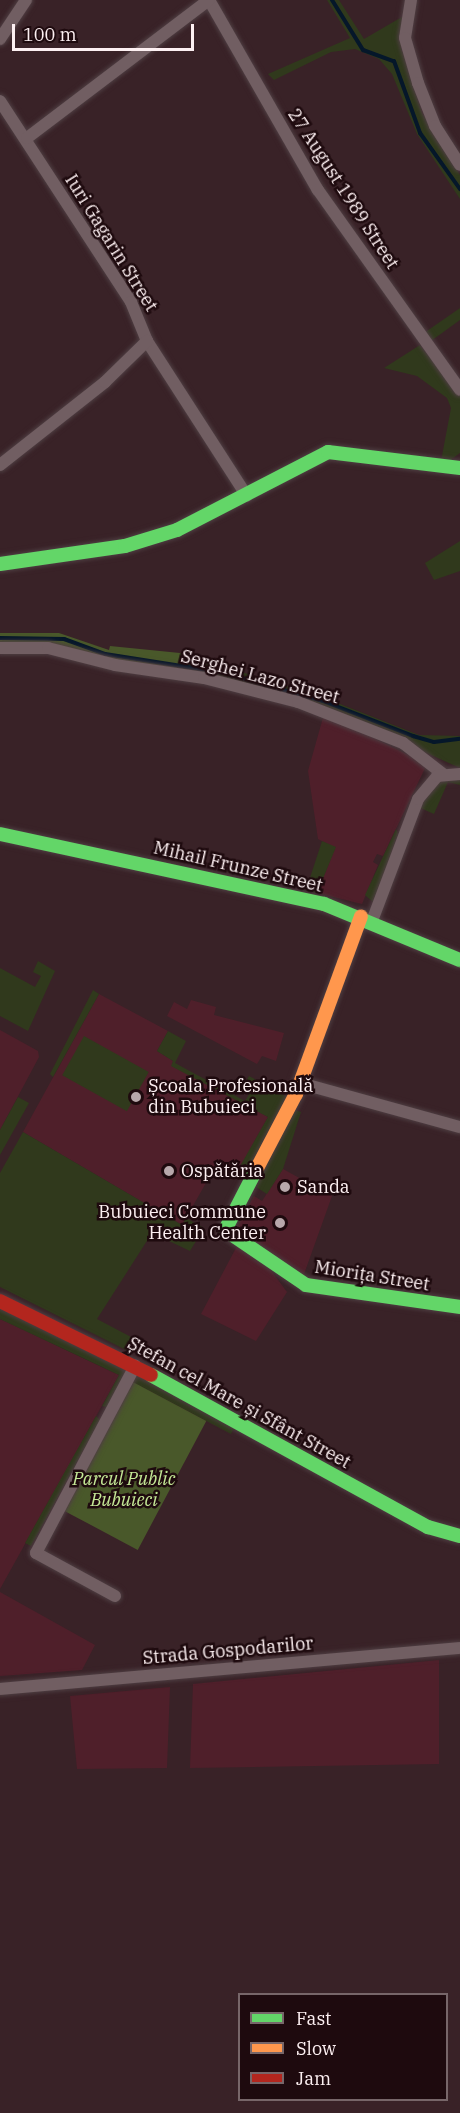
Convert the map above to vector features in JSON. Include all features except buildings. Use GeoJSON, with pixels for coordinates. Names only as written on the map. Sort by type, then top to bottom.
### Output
{"type":"FeatureCollection","features":[{"type":"Feature","properties":{"kind":"street"},"geometry":{"type":"LineString","coordinates":[[0,39],[26,0]]}},
{"type":"Feature","properties":{"kind":"street"},"geometry":{"type":"LineString","coordinates":[[27,138],[209,0]]}},
{"type":"Feature","properties":{"kind":"street","name":"27 August 1989 Street"},"geometry":{"type":"LineString","coordinates":[[209,0],[318,189],[460,390]]}},
{"type":"Feature","properties":{"kind":"street"},"geometry":{"type":"LineString","coordinates":[[411,0],[405,38],[418,83],[435,126],[460,165]]}},
{"type":"Feature","properties":{"kind":"street","name":"Iuri Gagarin Street"},"geometry":{"type":"LineString","coordinates":[[0,101],[27,138],[131,302],[147,341],[247,496]]}},
{"type":"Feature","properties":{"kind":"street"},"geometry":{"type":"LineString","coordinates":[[0,465],[105,382],[147,341]]}},
{"type":"Feature","properties":{"kind":"street"},"geometry":{"type":"LineString","coordinates":[[0,564],[125,546],[206,518],[327,452],[459,469]]}},
{"type":"Feature","properties":{"kind":"street","name":"Serghei Lazo Street"},"geometry":{"type":"LineString","coordinates":[[0,648],[48,648],[115,665],[204,678],[298,702],[403,744],[443,774]]}},
{"type":"Feature","properties":{"kind":"street"},"geometry":{"type":"LineString","coordinates":[[460,774],[443,774],[418,799],[366,919],[298,1088],[460,1127]]}},
{"type":"Feature","properties":{"kind":"street","name":"Mihail Frunze Street"},"geometry":{"type":"LineString","coordinates":[[0,834],[298,898],[366,919],[460,960]]}},
{"type":"Feature","properties":{"kind":"street","name":"Miorița Street"},"geometry":{"type":"LineString","coordinates":[[298,1088],[226,1234],[306,1285],[460,1307]]}},
{"type":"Feature","properties":{"kind":"street","name":"Ștefan cel Mare și Sfânt Street"},"geometry":{"type":"LineString","coordinates":[[0,1301],[135,1366],[428,1527],[460,1536]]}},
{"type":"Feature","properties":{"kind":"street"},"geometry":{"type":"LineString","coordinates":[[115,1596],[36,1553],[135,1366]]}},
{"type":"Feature","properties":{"kind":"street","name":"Strada Gospodarilor"},"geometry":{"type":"LineString","coordinates":[[0,1689],[460,1648]]}},
{"type":"Feature","properties":{"kind":"shaded area"},"geometry":{"type":"Polygon","coordinates":[[[324,714],[427,764],[383,856],[377,854],[373,862],[378,865],[362,904],[317,893],[335,848],[318,839],[308,771],[324,714]]]}},
{"type":"Feature","properties":{"kind":"shaded area","name":"Școala Profesională din Bubuieci"},"geometry":{"type":"Polygon","coordinates":[[[99,994],[168,1031],[157,1051],[173,1061],[172,1066],[268,1117],[246,1160],[228,1174],[210,1176],[182,1225],[23,1132],[99,994]]]}},
{"type":"Feature","properties":{"kind":"shaded area"},"geometry":{"type":"Polygon","coordinates":[[[191,1000],[216,1007],[214,1015],[284,1033],[276,1061],[262,1056],[257,1064],[167,1016],[174,1002],[187,1009],[191,1000]]]}},
{"type":"Feature","properties":{"kind":"shaded area"},"geometry":{"type":"Polygon","coordinates":[[[0,1030],[38,1051],[39,1057],[0,1130],[0,1030]]]}},
{"type":"Feature","properties":{"kind":"shaded area","name":"Bubuieci Commune Health Center"},"geometry":{"type":"Polygon","coordinates":[[[283,1169],[332,1196],[303,1277],[233,1233],[254,1196],[262,1201],[283,1169]]]}},
{"type":"Feature","properties":{"kind":"shaded area"},"geometry":{"type":"Polygon","coordinates":[[[237,1246],[267,1265],[287,1292],[256,1341],[201,1314],[237,1246]]]}},
{"type":"Feature","properties":{"kind":"shaded area"},"geometry":{"type":"Polygon","coordinates":[[[0,1319],[119,1375],[0,1589],[0,1319]]]}},
{"type":"Feature","properties":{"kind":"shaded area"},"geometry":{"type":"Polygon","coordinates":[[[0,1592],[95,1645],[82,1670],[0,1676],[0,1592]]]}},
{"type":"Feature","properties":{"kind":"shaded area"},"geometry":{"type":"Polygon","coordinates":[[[439,1660],[439,1764],[190,1768],[193,1684],[439,1660]]]}},
{"type":"Feature","properties":{"kind":"shaded area"},"geometry":{"type":"Polygon","coordinates":[[[170,1687],[167,1768],[77,1769],[70,1696],[170,1687]]]}},
{"type":"Feature","properties":{"kind":"green space"},"geometry":{"type":"Polygon","coordinates":[[[327,0],[339,0],[364,39],[407,14],[401,47],[422,113],[460,175],[460,199],[417,134],[392,74],[379,59],[355,49],[331,52],[274,80],[268,74],[350,38],[327,0]]]}},
{"type":"Feature","properties":{"kind":"green space"},"geometry":{"type":"Polygon","coordinates":[[[460,308],[460,320],[431,341],[424,333],[460,308]]]}},
{"type":"Feature","properties":{"kind":"green space"},"geometry":{"type":"Polygon","coordinates":[[[420,345],[460,396],[460,453],[449,461],[441,461],[451,408],[447,398],[417,376],[384,368],[420,345]]]}},
{"type":"Feature","properties":{"kind":"green space"},"geometry":{"type":"Polygon","coordinates":[[[460,541],[460,571],[434,580],[425,563],[460,541]]]}},
{"type":"Feature","properties":{"kind":"green space"},"geometry":{"type":"Polygon","coordinates":[[[0,633],[59,633],[109,650],[110,646],[180,653],[177,668],[0,645],[0,633]]]}},
{"type":"Feature","properties":{"kind":"green space"},"geometry":{"type":"Polygon","coordinates":[[[180,653],[325,698],[419,735],[460,736],[460,768],[324,707],[177,668],[180,653]]]}},
{"type":"Feature","properties":{"kind":"green space"},"geometry":{"type":"Polygon","coordinates":[[[460,778],[460,785],[448,782],[434,814],[418,807],[437,781],[460,778]]]}},
{"type":"Feature","properties":{"kind":"green space"},"geometry":{"type":"Polygon","coordinates":[[[396,829],[398,833],[374,903],[365,895],[396,829]]]}},
{"type":"Feature","properties":{"kind":"green space"},"geometry":{"type":"Polygon","coordinates":[[[322,841],[336,847],[317,893],[306,890],[322,841]]]}},
{"type":"Feature","properties":{"kind":"green space"},"geometry":{"type":"Polygon","coordinates":[[[38,961],[55,971],[28,1031],[0,1016],[0,968],[35,987],[41,976],[33,972],[38,961]]]}},
{"type":"Feature","properties":{"kind":"green space"},"geometry":{"type":"Polygon","coordinates":[[[93,990],[99,994],[53,1077],[50,1074],[93,990]]]}},
{"type":"Feature","properties":{"kind":"green space"},"geometry":{"type":"Polygon","coordinates":[[[168,1031],[186,1041],[175,1063],[245,1101],[251,1091],[243,1086],[249,1076],[289,1098],[247,1180],[216,1177],[239,1168],[268,1117],[171,1066],[173,1061],[157,1051],[168,1031]]]}},
{"type":"Feature","properties":{"kind":"green space"},"geometry":{"type":"Polygon","coordinates":[[[84,1036],[149,1072],[127,1111],[62,1075],[84,1036]]]}},
{"type":"Feature","properties":{"kind":"green space"},"geometry":{"type":"Polygon","coordinates":[[[18,1097],[29,1103],[0,1155],[0,1130],[18,1097]]]}},
{"type":"Feature","properties":{"kind":"green space"},"geometry":{"type":"Polygon","coordinates":[[[292,1109],[301,1112],[283,1169],[267,1194],[256,1187],[292,1109]]]}},
{"type":"Feature","properties":{"kind":"green space"},"geometry":{"type":"Polygon","coordinates":[[[23,1132],[182,1225],[186,1218],[204,1228],[190,1251],[152,1233],[97,1319],[133,1338],[132,1353],[0,1287],[0,1173],[23,1132]]]}},
{"type":"Feature","properties":{"kind":"green space"},"geometry":{"type":"Polygon","coordinates":[[[0,1309],[122,1368],[126,1372],[110,1408],[102,1406],[119,1375],[0,1319],[0,1309]]]}},
{"type":"Feature","properties":{"kind":"green space"},"geometry":{"type":"Polygon","coordinates":[[[137,1375],[234,1428],[231,1434],[133,1382],[137,1375]]]}},
{"type":"Feature","properties":{"kind":"green space","name":"Parcul Public Bubuieci"},"geometry":{"type":"Polygon","coordinates":[[[133,1382],[206,1421],[138,1550],[64,1511],[133,1382]]]}},
{"type":"Feature","properties":{"kind":"green space"},"geometry":{"type":"Polygon","coordinates":[[[96,1416],[100,1420],[31,1546],[25,1543],[96,1416]]]}},
{"type":"Feature","properties":{"kind":"waterway"},"geometry":{"type":"LineString","coordinates":[[332,0],[363,50],[394,61],[420,133],[460,189]]}},
{"type":"Feature","properties":{"kind":"waterway"},"geometry":{"type":"LineString","coordinates":[[0,638],[64,639],[105,654],[220,672],[323,701],[434,742],[460,739]]}},
{"type":"Feature","properties":{"kind":"traffic: fast"},"geometry":{"type":"LineString","coordinates":[[0,564],[125,546],[177,530],[328,452],[460,468]]}},
{"type":"Feature","properties":{"kind":"traffic: fast"},"geometry":{"type":"LineString","coordinates":[[0,834],[324,904],[460,960]]}},
{"type":"Feature","properties":{"kind":"traffic: fast"},"geometry":{"type":"LineString","coordinates":[[255,1172],[225,1230],[306,1285],[460,1307]]}},
{"type":"Feature","properties":{"kind":"traffic: fast"},"geometry":{"type":"LineString","coordinates":[[151,1375],[428,1527],[460,1536]]}},
{"type":"Feature","properties":{"kind":"traffic: slow"},"geometry":{"type":"LineString","coordinates":[[255,1172],[296,1094],[361,916]]}},
{"type":"Feature","properties":{"kind":"traffic: jam"},"geometry":{"type":"LineString","coordinates":[[0,1301],[151,1375]]}},
{"type":"Feature","properties":{"kind":"place","name":"Școala Profesională din Bubuieci"},"geometry":{"type":"Point","coordinates":[136,1097]}},
{"type":"Feature","properties":{"kind":"place","name":"Ospătăria"},"geometry":{"type":"Point","coordinates":[169,1171]}},
{"type":"Feature","properties":{"kind":"place","name":"Sanda"},"geometry":{"type":"Point","coordinates":[285,1187]}},
{"type":"Feature","properties":{"kind":"place","name":"Bubuieci Commune Health Center"},"geometry":{"type":"Point","coordinates":[280,1223]}}]}
